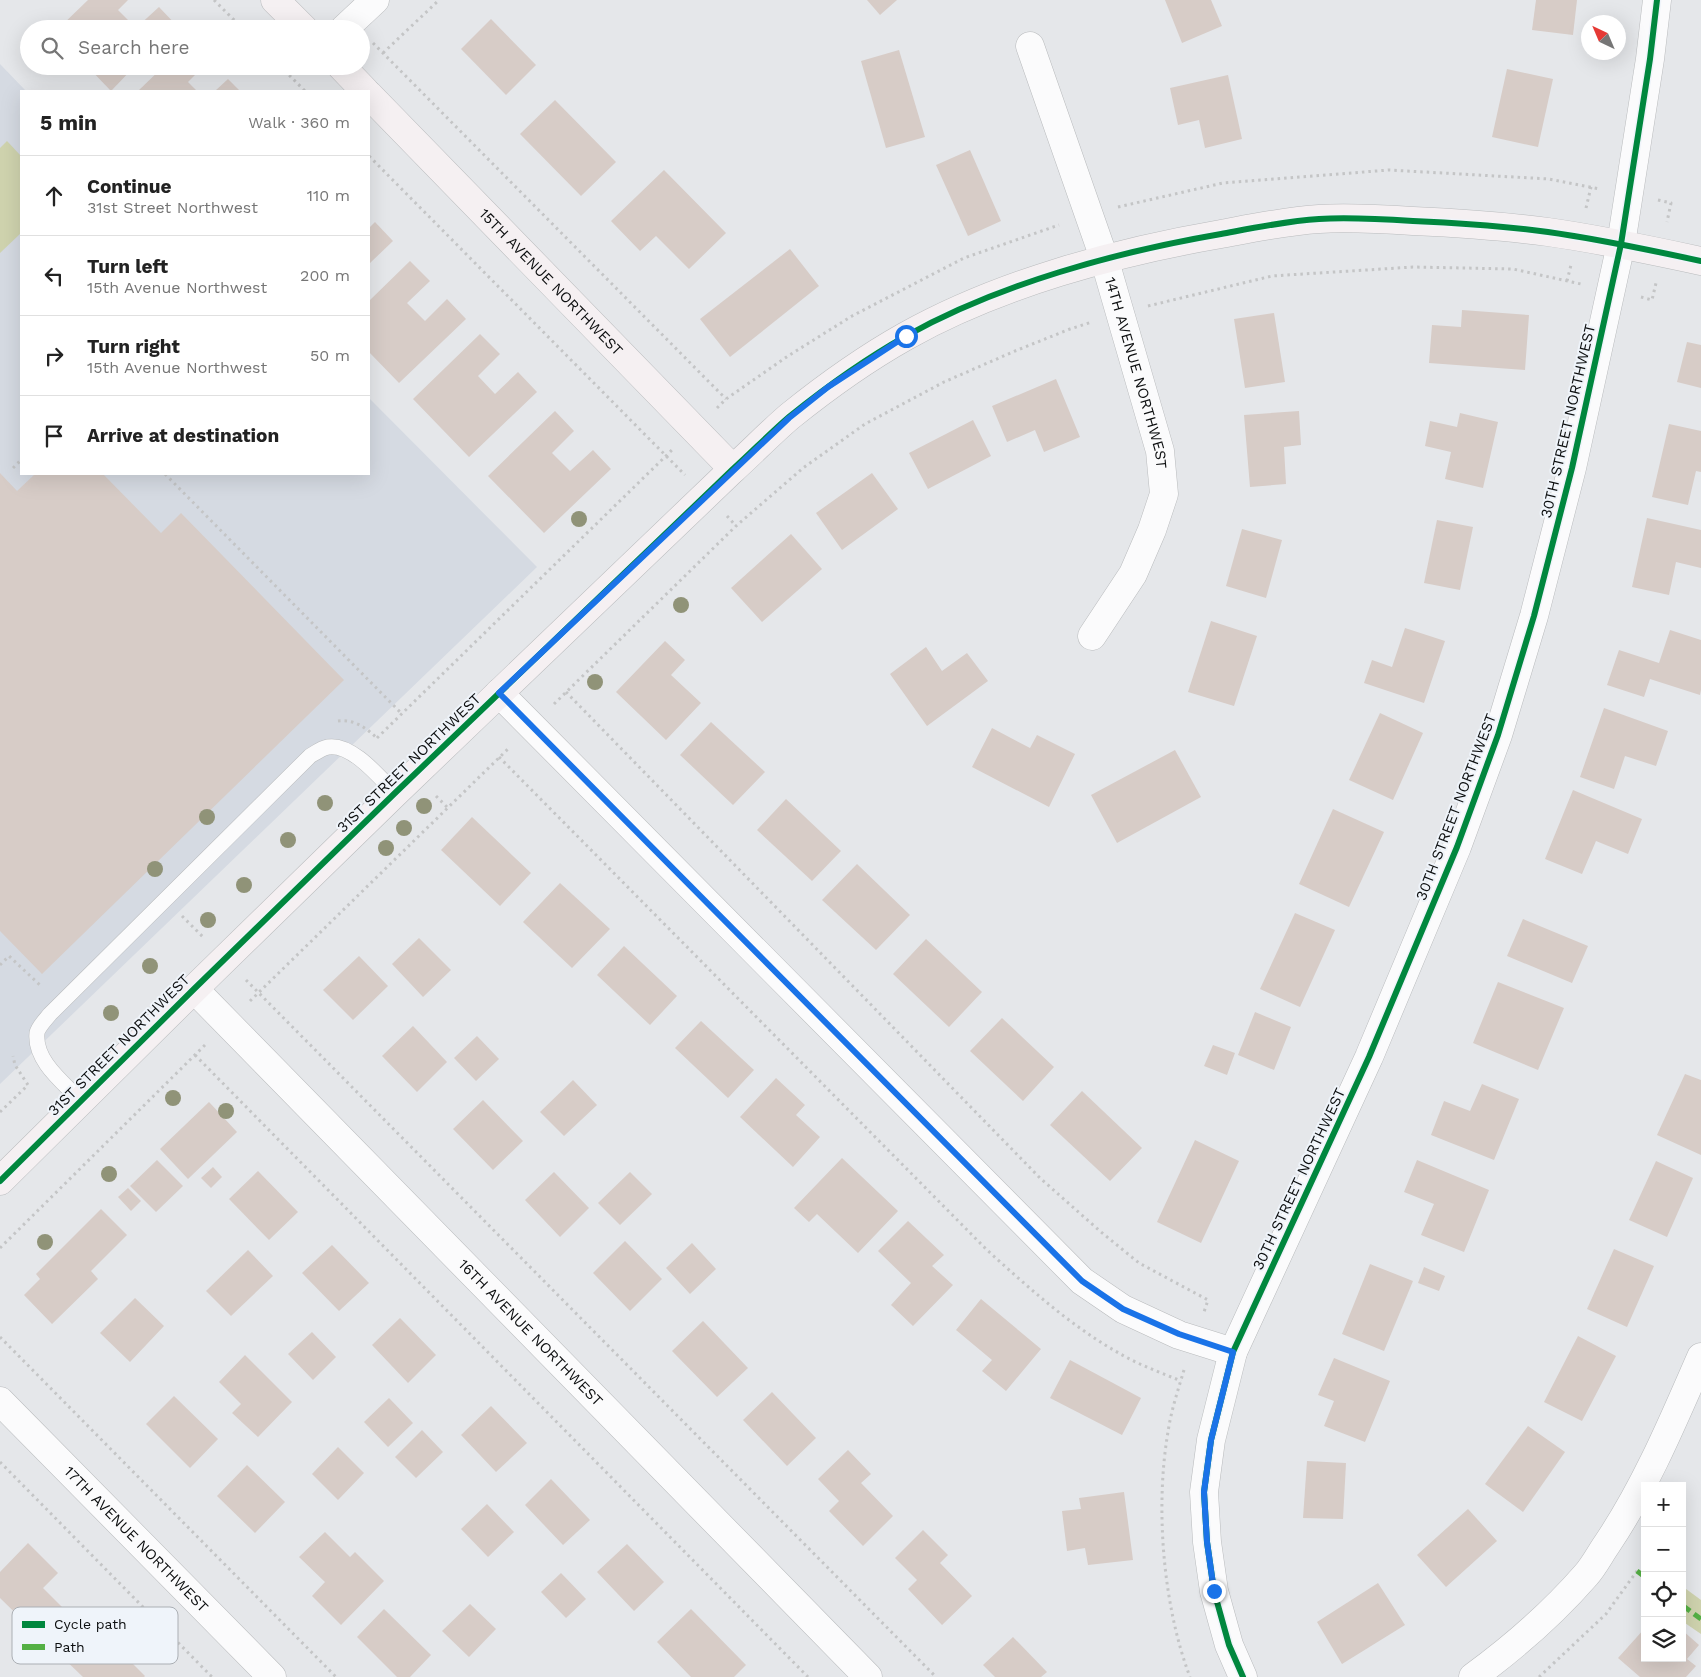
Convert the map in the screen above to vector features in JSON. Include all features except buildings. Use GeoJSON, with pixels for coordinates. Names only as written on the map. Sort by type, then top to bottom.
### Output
{"type":"FeatureCollection","features":[{"type":"Feature","properties":{"kind":"street"},"geometry":{"type":"LineString","coordinates":[[275,0],[295,20]]}},
{"type":"Feature","properties":{"kind":"street"},"geometry":{"type":"LineString","coordinates":[[354,20],[375,0]]}},
{"type":"Feature","properties":{"kind":"street","name":"30TH STREET NORTHWEST"},"geometry":{"type":"LineString","coordinates":[[1233,1352],[1369,1056],[1458,847],[1498,735],[1534,616],[1572,468],[1620,244],[1650,59],[1657,0]]}},
{"type":"Feature","properties":{"kind":"street","name":"14TH AVENUE NORTHWEST"},"geometry":{"type":"LineString","coordinates":[[1030,46],[1104,258],[1160,451],[1164,494],[1152,530],[1133,574],[1092,636]]}},
{"type":"Feature","properties":{"kind":"street"},"geometry":{"type":"LineString","coordinates":[[350,75],[364,90]]}},
{"type":"Feature","properties":{"kind":"street","name":"15TH AVENUE NORTHWEST"},"geometry":{"type":"LineString","coordinates":[[370,96],[733,469]]}},
{"type":"Feature","properties":{"kind":"street","name":"31ST STREET NORTHWEST"},"geometry":{"type":"LineString","coordinates":[[0,1181],[395,793],[733,469],[789,418],[820,393],[906,336],[950,314],[1005,291],[1104,258],[1188,240],[1266,226],[1320,219],[1462,223],[1545,232],[1701,260]]}},
{"type":"Feature","properties":{"kind":"street"},"geometry":{"type":"LineString","coordinates":[[499,693],[1082,1281],[1123,1309],[1179,1334],[1233,1352],[1211,1440],[1204,1492],[1207,1542],[1214,1591],[1229,1645],[1243,1677]]}},
{"type":"Feature","properties":{"kind":"street","name":"16TH AVENUE NORTHWEST"},"geometry":{"type":"LineString","coordinates":[[194,989],[868,1677]]}},
{"type":"Feature","properties":{"kind":"street"},"geometry":{"type":"LineString","coordinates":[[1472,1677],[1503,1655],[1547,1616],[1587,1574],[1626,1516],[1666,1438],[1701,1357]]}},
{"type":"Feature","properties":{"kind":"street","name":"17TH AVENUE NORTHWEST"},"geometry":{"type":"LineString","coordinates":[[0,1401],[272,1677]]}},
{"type":"Feature","properties":{"kind":"lane"},"geometry":{"type":"LineString","coordinates":[[81,1100],[48,1066],[38,1048],[37,1031],[50,1014],[310,756],[328,747],[346,750],[368,766],[395,793]]}},
{"type":"Feature","properties":{"kind":"path"},"geometry":{"type":"LineString","coordinates":[[214,0],[234,20]]}},
{"type":"Feature","properties":{"kind":"path"},"geometry":{"type":"LineString","coordinates":[[439,0],[383,53],[726,399]]}},
{"type":"Feature","properties":{"kind":"path"},"geometry":{"type":"LineString","coordinates":[[289,75],[304,90]]}},
{"type":"Feature","properties":{"kind":"path"},"geometry":{"type":"LineString","coordinates":[[370,157],[666,455]]}},
{"type":"Feature","properties":{"kind":"path"},"geometry":{"type":"LineString","coordinates":[[377,738],[666,455],[726,399],[788,356],[852,316],[964,258],[1089,214],[1223,183],[1389,170],[1549,179],[1591,187]]}},
{"type":"Feature","properties":{"kind":"path"},"geometry":{"type":"LineString","coordinates":[[1208,1300],[1139,1263],[1040,1178],[566,692],[736,526],[803,468],[865,424],[944,382],[1015,351],[1070,329],[1121,313],[1272,276],[1413,267],[1513,269],[1567,281]]}},
{"type":"Feature","properties":{"kind":"path"},"geometry":{"type":"LineString","coordinates":[[13,468],[20,461]]}},
{"type":"Feature","properties":{"kind":"path"},"geometry":{"type":"LineString","coordinates":[[166,475],[402,714]]}},
{"type":"Feature","properties":{"kind":"path"},"geometry":{"type":"LineString","coordinates":[[936,1677],[258,993],[499,757],[987,1250],[1035,1294],[1080,1328],[1125,1356],[1181,1381],[1168,1431],[1163,1474],[1162,1513],[1173,1624],[1190,1677]]}},
{"type":"Feature","properties":{"kind":"path"},"geometry":{"type":"LineString","coordinates":[[0,965],[9,956],[42,987]]}},
{"type":"Feature","properties":{"kind":"path"},"geometry":{"type":"LineString","coordinates":[[0,1248],[195,1055],[808,1677]]}},
{"type":"Feature","properties":{"kind":"path"},"geometry":{"type":"LineString","coordinates":[[0,1112],[28,1085]]}},
{"type":"Feature","properties":{"kind":"path"},"geometry":{"type":"LineString","coordinates":[[0,1337],[336,1677]]}},
{"type":"Feature","properties":{"kind":"path"},"geometry":{"type":"LineString","coordinates":[[0,1462],[143,1607]]}},
{"type":"Feature","properties":{"kind":"path"},"geometry":{"type":"LineString","coordinates":[[1539,1677],[1606,1614],[1637,1571]]}},
{"type":"Feature","properties":{"kind":"path"},"geometry":{"type":"LineString","coordinates":[[178,1643],[212,1677]]}},
{"type":"Feature","properties":{"kind":"shaded area"},"geometry":{"type":"Polygon","coordinates":[[[0,64],[25,90],[20,90],[20,475],[370,475],[370,399],[537,567],[0,1084],[0,64]]]}},
{"type":"Feature","properties":{"kind":"green space"},"geometry":{"type":"Polygon","coordinates":[[[7,141],[20,155],[20,234],[0,253],[0,148],[7,141]]]}},
{"type":"Feature","properties":{"kind":"green space"},"geometry":{"type":"Polygon","coordinates":[[[1686,1589],[1701,1600],[1701,1634],[1686,1624],[1686,1589]]]}},
{"type":"Feature","properties":{"kind":"marked path"},"geometry":{"type":"LineString","coordinates":[[1637,1571],[1641,1574]]}},
{"type":"Feature","properties":{"kind":"marked path"},"geometry":{"type":"LineString","coordinates":[[1686,1608],[1701,1619]]}},
{"type":"Feature","properties":{"kind":"cycle path"},"geometry":{"type":"LineString","coordinates":[[1243,1677],[1229,1645],[1214,1591],[1207,1542],[1204,1492],[1211,1440],[1233,1352],[1369,1057],[1457,847],[1498,735],[1534,616],[1572,468],[1621,244],[1650,59],[1657,0]]}},
{"type":"Feature","properties":{"kind":"cycle path"},"geometry":{"type":"LineString","coordinates":[[0,1181],[395,793],[775,429],[832,384],[906,336],[942,317],[980,301],[1059,272],[1100,260],[1181,241],[1307,220],[1366,218],[1514,228],[1586,238],[1701,261]]}},
{"type":"Feature","properties":{"kind":"route"},"geometry":{"type":"LineString","coordinates":[[906,336],[828,387],[789,418],[705,495],[499,693],[1082,1281],[1123,1309],[1179,1334],[1233,1352],[1211,1440],[1204,1492],[1207,1542],[1214,1591]]}}]}
